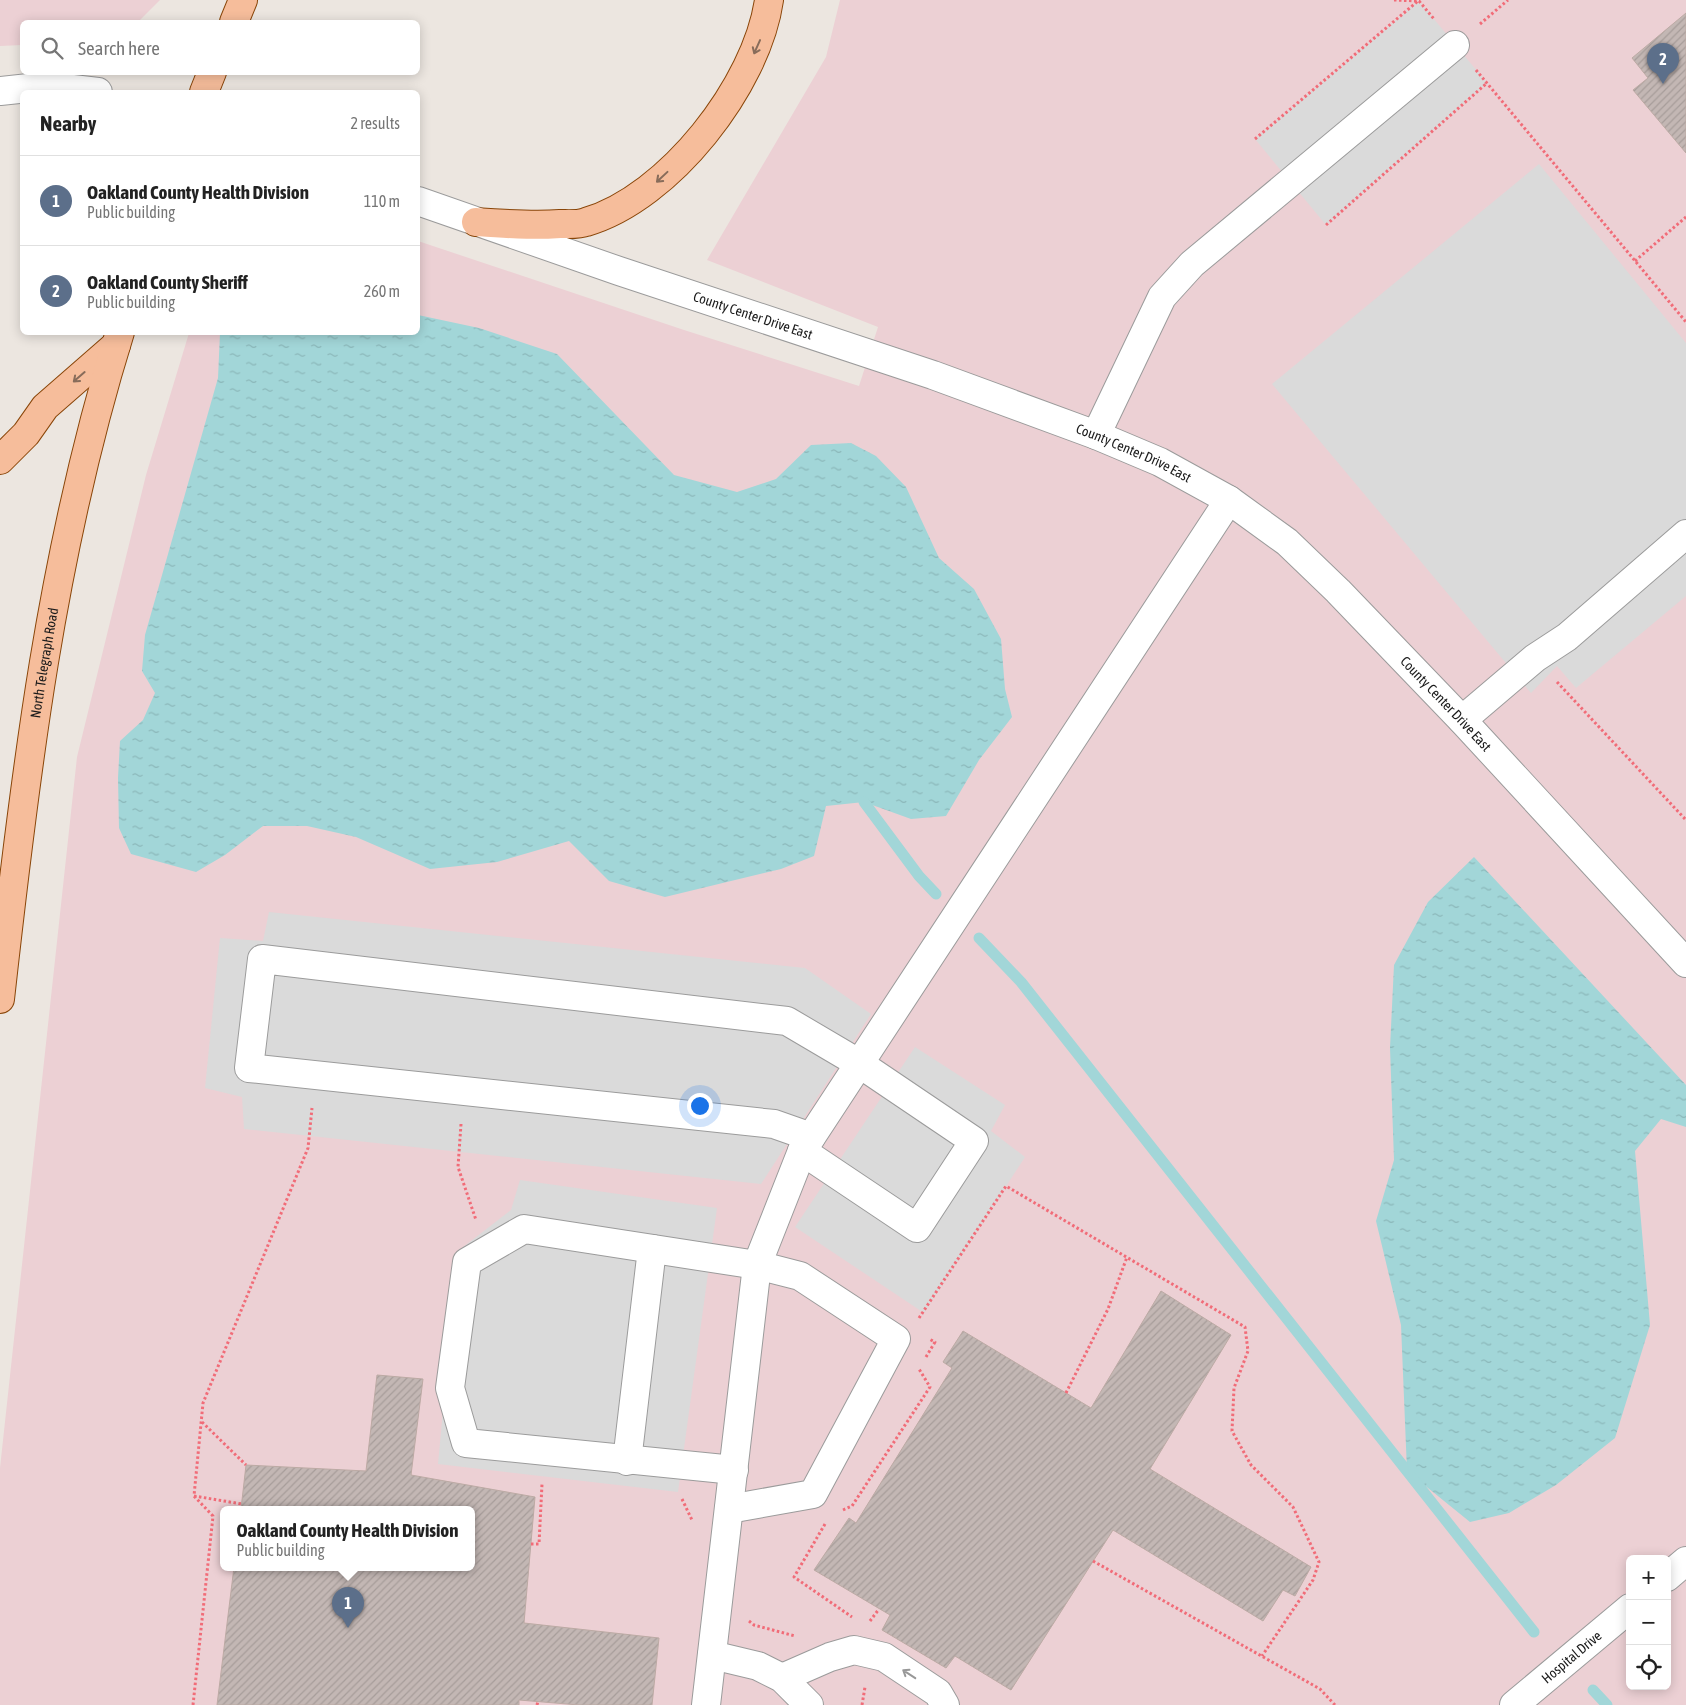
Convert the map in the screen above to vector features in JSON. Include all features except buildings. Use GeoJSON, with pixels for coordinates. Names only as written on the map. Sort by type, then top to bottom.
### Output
{"type":"FeatureCollection","features":[{"type":"Feature","properties":{"kind":"main road"},"geometry":{"type":"LineString","coordinates":[[235,20],[243,0]]}},
{"type":"Feature","properties":{"kind":"main road"},"geometry":{"type":"LineString","coordinates":[[476,222],[531,226],[584,223],[618,211],[642,196],[692,148],[733,93],[760,41],[769,0]]}},
{"type":"Feature","properties":{"kind":"main road"},"geometry":{"type":"LineString","coordinates":[[205,90],[211,75]]}},
{"type":"Feature","properties":{"kind":"main road"},"geometry":{"type":"LineString","coordinates":[[0,460],[26,434],[45,407],[118,339]]}},
{"type":"Feature","properties":{"kind":"main road","name":"North Telegraph Road"},"geometry":{"type":"LineString","coordinates":[[0,999],[22,805],[52,614],[85,457],[118,339]]}},
{"type":"Feature","properties":{"kind":"street"},"geometry":{"type":"LineString","coordinates":[[1096,435],[1162,297],[1192,264],[1455,45]]}},
{"type":"Feature","properties":{"kind":"street"},"geometry":{"type":"LineString","coordinates":[[0,91],[46,86],[81,90]]}},
{"type":"Feature","properties":{"kind":"street","name":"County Center Drive East"},"geometry":{"type":"LineString","coordinates":[[420,202],[933,374],[1096,435],[1160,462],[1229,500],[1287,542],[1313,566],[1462,720],[1686,963]]}},
{"type":"Feature","properties":{"kind":"street"},"geometry":{"type":"LineString","coordinates":[[706,1705],[757,1265],[807,1144],[1229,500]]}},
{"type":"Feature","properties":{"kind":"street"},"geometry":{"type":"LineString","coordinates":[[1462,720],[1535,658],[1567,637],[1686,534]]}},
{"type":"Feature","properties":{"kind":"street"},"geometry":{"type":"LineString","coordinates":[[262,959],[788,1021],[860,1064],[974,1141],[917,1228],[807,1144],[774,1124],[316,1075],[249,1068],[262,959]]}},
{"type":"Feature","properties":{"kind":"street"},"geometry":{"type":"LineString","coordinates":[[729,1509],[813,1494],[903,1333],[800,1276],[757,1265],[524,1229],[467,1262],[450,1388],[466,1443],[627,1461],[734,1470]]}},
{"type":"Feature","properties":{"kind":"street"},"geometry":{"type":"LineString","coordinates":[[627,1461],[652,1249]]}},
{"type":"Feature","properties":{"kind":"street"},"geometry":{"type":"LineString","coordinates":[[1671,1574],[1686,1561]]}},
{"type":"Feature","properties":{"kind":"street","name":"Hospital Drive"},"geometry":{"type":"LineString","coordinates":[[1514,1705],[1626,1611]]}},
{"type":"Feature","properties":{"kind":"street"},"geometry":{"type":"LineString","coordinates":[[782,1678],[830,1657],[854,1650],[884,1658],[938,1693],[945,1705]]}},
{"type":"Feature","properties":{"kind":"street"},"geometry":{"type":"LineString","coordinates":[[712,1655],[758,1666],[782,1678],[809,1705]]}},
{"type":"Feature","properties":{"kind":"path"},"geometry":{"type":"LineString","coordinates":[[1394,0],[1419,1],[1686,322]]}},
{"type":"Feature","properties":{"kind":"path"},"geometry":{"type":"LineString","coordinates":[[1455,45],[1508,0]]}},
{"type":"Feature","properties":{"kind":"path"},"geometry":{"type":"LineString","coordinates":[[1255,139],[1419,1]]}},
{"type":"Feature","properties":{"kind":"path"},"geometry":{"type":"LineString","coordinates":[[1326,225],[1487,83]]}},
{"type":"Feature","properties":{"kind":"path"},"geometry":{"type":"LineString","coordinates":[[1635,261],[1686,217]]}},
{"type":"Feature","properties":{"kind":"path"},"geometry":{"type":"LineString","coordinates":[[1535,658],[1686,820]]}},
{"type":"Feature","properties":{"kind":"path"},"geometry":{"type":"LineString","coordinates":[[193,1705],[213,1516],[194,1496],[203,1403],[308,1148],[316,1075]]}},
{"type":"Feature","properties":{"kind":"path"},"geometry":{"type":"LineString","coordinates":[[464,1091],[458,1167],[487,1250]]}},
{"type":"Feature","properties":{"kind":"path"},"geometry":{"type":"LineString","coordinates":[[903,1333],[924,1313],[1006,1186],[1245,1326],[1248,1351],[1234,1388],[1232,1431],[1251,1465],[1293,1507],[1319,1562],[1313,1580],[1262,1656]]}},
{"type":"Feature","properties":{"kind":"path"},"geometry":{"type":"LineString","coordinates":[[1066,1393],[1108,1309],[1127,1257]]}},
{"type":"Feature","properties":{"kind":"path"},"geometry":{"type":"LineString","coordinates":[[838,1512],[852,1506],[930,1386],[919,1370],[935,1342],[903,1333]]}},
{"type":"Feature","properties":{"kind":"path"},"geometry":{"type":"LineString","coordinates":[[201,1421],[246,1464]]}},
{"type":"Feature","properties":{"kind":"path"},"geometry":{"type":"LineString","coordinates":[[531,1544],[539,1544],[542,1477]]}},
{"type":"Feature","properties":{"kind":"path"},"geometry":{"type":"LineString","coordinates":[[678,1492],[692,1519],[692,1528]]}},
{"type":"Feature","properties":{"kind":"path"},"geometry":{"type":"LineString","coordinates":[[194,1496],[242,1504]]}},
{"type":"Feature","properties":{"kind":"path"},"geometry":{"type":"LineString","coordinates":[[826,1523],[794,1577],[854,1618]]}},
{"type":"Feature","properties":{"kind":"path"},"geometry":{"type":"LineString","coordinates":[[1093,1561],[1320,1688],[1335,1705]]}},
{"type":"Feature","properties":{"kind":"path"},"geometry":{"type":"LineString","coordinates":[[865,1626],[879,1609]]}},
{"type":"Feature","properties":{"kind":"path"},"geometry":{"type":"LineString","coordinates":[[717,1610],[740,1614],[754,1625],[801,1638]]}},
{"type":"Feature","properties":{"kind":"path"},"geometry":{"type":"LineString","coordinates":[[844,1620],[849,1614]]}},
{"type":"Feature","properties":{"kind":"shaded area"},"geometry":{"type":"Polygon","coordinates":[[[0,0],[160,0],[140,20],[20,20],[20,45],[0,46],[0,0]]]}},
{"type":"Feature","properties":{"kind":"shaded area"},"geometry":{"type":"Polygon","coordinates":[[[840,0],[1686,0],[1686,1705],[0,1705],[0,1468],[77,757],[146,475],[188,335],[420,335],[420,242],[859,386],[878,327],[707,260],[826,57],[840,0]]]}},
{"type":"Feature","properties":{"kind":"shaded area"},"geometry":{"type":"Polygon","coordinates":[[[1419,1],[1487,83],[1326,225],[1255,139],[1419,1]]]}},
{"type":"Feature","properties":{"kind":"shaded area"},"geometry":{"type":"Polygon","coordinates":[[[1539,164],[1686,343],[1686,596],[1576,688],[1557,666],[1531,693],[1272,384],[1539,164]]]}},
{"type":"Feature","properties":{"kind":"shaded area"},"geometry":{"type":"Polygon","coordinates":[[[269,912],[805,968],[871,1014],[761,1184],[244,1129],[242,1097],[205,1088],[220,938],[263,941],[269,912]]]}},
{"type":"Feature","properties":{"kind":"shaded area"},"geometry":{"type":"Polygon","coordinates":[[[915,1047],[1005,1105],[991,1131],[1025,1157],[924,1313],[795,1227],[915,1047]]]}},
{"type":"Feature","properties":{"kind":"shaded area"},"geometry":{"type":"Polygon","coordinates":[[[520,1180],[717,1208],[678,1492],[438,1464],[458,1251],[511,1210],[520,1180]]]}},
{"type":"Feature","properties":{"kind":"water"},"geometry":{"type":"Polygon","coordinates":[[[420,315],[479,328],[557,354],[674,475],[737,492],[776,479],[811,445],[851,443],[876,456],[906,487],[939,558],[974,589],[1001,639],[1005,689],[1012,717],[979,760],[946,816],[911,819],[864,802],[826,806],[814,856],[781,869],[665,897],[609,881],[569,841],[497,862],[430,869],[356,837],[307,826],[263,826],[225,855],[196,872],[131,854],[119,828],[118,778],[120,741],[143,720],[155,693],[142,671],[145,635],[218,378],[220,335],[420,335],[420,315]]]}},
{"type":"Feature","properties":{"kind":"water"},"geometry":{"type":"Polygon","coordinates":[[[1474,857],[1686,1085],[1686,1127],[1661,1119],[1635,1151],[1650,1325],[1615,1438],[1556,1485],[1509,1513],[1470,1522],[1407,1471],[1401,1325],[1376,1221],[1394,1160],[1390,1048],[1394,965],[1428,902],[1474,857]]]}},
{"type":"Feature","properties":{"kind":"waterway"},"geometry":{"type":"LineString","coordinates":[[864,802],[919,876],[936,894]]}},
{"type":"Feature","properties":{"kind":"waterway"},"geometry":{"type":"LineString","coordinates":[[979,938],[1021,982],[1534,1632]]}},
{"type":"Feature","properties":{"kind":"waterway"},"geometry":{"type":"LineString","coordinates":[[1593,1690],[1607,1705]]}},
{"type":"Feature","properties":{"kind":"place","name":"Oakland County Sheriff"},"geometry":{"type":"Point","coordinates":[1663,84]}},
{"type":"Feature","properties":{"kind":"place","name":"Oakland County Health Division"},"geometry":{"type":"Point","coordinates":[348,1628]}}]}
